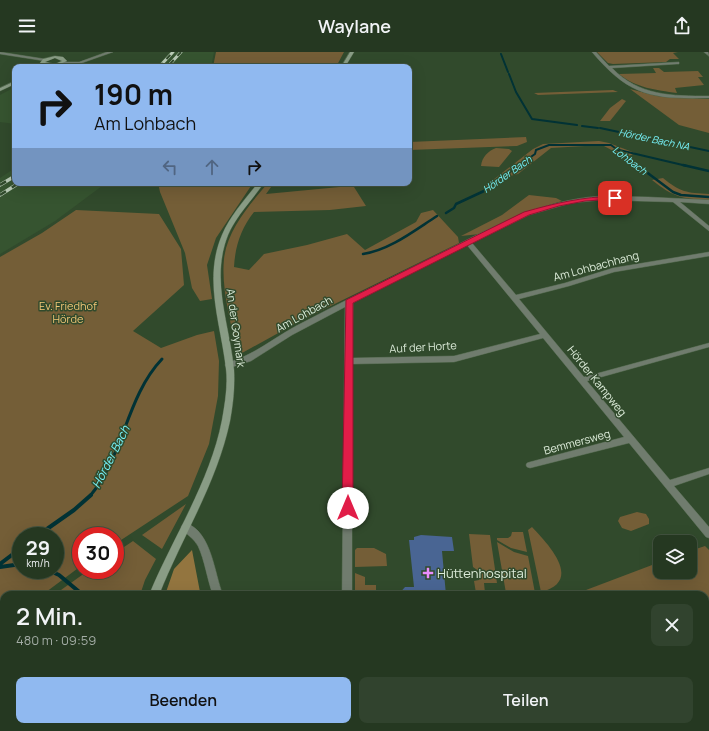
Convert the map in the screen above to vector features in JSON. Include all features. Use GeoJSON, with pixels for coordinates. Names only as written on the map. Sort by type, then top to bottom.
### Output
{"type":"FeatureCollection","features":[{"type":"Feature","properties":{"kind":"main road"},"geometry":{"type":"LineString","coordinates":[[345,64],[352,52]]}},
{"type":"Feature","properties":{"kind":"main road"},"geometry":{"type":"LineString","coordinates":[[44,64],[63,54]]}},
{"type":"Feature","properties":{"kind":"main road"},"geometry":{"type":"LineString","coordinates":[[44,64],[62,64],[64,60],[58,57]]}},
{"type":"Feature","properties":{"kind":"main road"},"geometry":{"type":"LineString","coordinates":[[0,90],[12,84]]}},
{"type":"Feature","properties":{"kind":"main road","name":"An der Goymark"},"geometry":{"type":"LineString","coordinates":[[156,591],[210,473],[222,439],[228,400],[229,365],[216,278],[218,256],[225,235],[259,186]]}},
{"type":"Feature","properties":{"kind":"street"},"geometry":{"type":"LineString","coordinates":[[62,64],[79,63],[111,52]]}},
{"type":"Feature","properties":{"kind":"street"},"geometry":{"type":"LineString","coordinates":[[594,52],[623,81],[636,88],[669,95],[709,97]]}},
{"type":"Feature","properties":{"kind":"street"},"geometry":{"type":"LineString","coordinates":[[706,52],[709,55]]}},
{"type":"Feature","properties":{"kind":"street"},"geometry":{"type":"LineString","coordinates":[[0,53],[44,64]]}},
{"type":"Feature","properties":{"kind":"street"},"geometry":{"type":"LineString","coordinates":[[609,67],[677,63]]}},
{"type":"Feature","properties":{"kind":"street","name":"Am Lohbach"},"geometry":{"type":"LineString","coordinates":[[229,365],[240,363],[254,356],[296,329],[527,214],[557,204],[585,199],[615,198],[709,202]]}},
{"type":"Feature","properties":{"kind":"street"},"geometry":{"type":"LineString","coordinates":[[675,201],[709,230]]}},
{"type":"Feature","properties":{"kind":"street","name":"Hörder Kampweg"},"geometry":{"type":"LineString","coordinates":[[469,243],[709,534]]}},
{"type":"Feature","properties":{"kind":"street","name":"Am Lohbachhang"},"geometry":{"type":"LineString","coordinates":[[514,298],[567,285],[613,270],[709,254]]}},
{"type":"Feature","properties":{"kind":"street"},"geometry":{"type":"LineString","coordinates":[[347,591],[349,302]]}},
{"type":"Feature","properties":{"kind":"street","name":"Auf der Horte"},"geometry":{"type":"LineString","coordinates":[[349,361],[454,359],[544,335]]}},
{"type":"Feature","properties":{"kind":"street"},"geometry":{"type":"LineString","coordinates":[[582,380],[709,345]]}},
{"type":"Feature","properties":{"kind":"street","name":"Bemmersweg"},"geometry":{"type":"LineString","coordinates":[[530,465],[630,439]]}},
{"type":"Feature","properties":{"kind":"street"},"geometry":{"type":"LineString","coordinates":[[668,484],[709,471]]}},
{"type":"Feature","properties":{"kind":"street"},"geometry":{"type":"LineString","coordinates":[[186,527],[196,533],[205,549],[216,591]]}},
{"type":"Feature","properties":{"kind":"shaded area"},"geometry":{"type":"Polygon","coordinates":[[[170,52],[214,52],[212,64],[159,64],[170,52]]]}},
{"type":"Feature","properties":{"kind":"shaded area"},"geometry":{"type":"Polygon","coordinates":[[[12,89],[12,124],[0,122],[0,95],[12,89]]]}},
{"type":"Feature","properties":{"kind":"shaded area"},"geometry":{"type":"Polygon","coordinates":[[[12,170],[12,186],[102,186],[55,221],[0,254],[0,178],[12,170]]]}},
{"type":"Feature","properties":{"kind":"shaded area"},"geometry":{"type":"Polygon","coordinates":[[[192,550],[200,591],[166,591],[174,569],[192,550]]]}},
{"type":"Feature","properties":{"kind":"green space"},"geometry":{"type":"Polygon","coordinates":[[[216,52],[344,52],[338,64],[214,64],[216,52]]]}},
{"type":"Feature","properties":{"kind":"green space"},"geometry":{"type":"Polygon","coordinates":[[[597,52],[678,52],[673,53],[679,59],[670,59],[666,62],[613,64],[608,63],[597,52]]]}},
{"type":"Feature","properties":{"kind":"green space"},"geometry":{"type":"Polygon","coordinates":[[[653,68],[659,68],[664,72],[698,71],[703,77],[698,77],[704,85],[675,88],[677,93],[639,85],[619,74],[656,73],[653,68]]]}},
{"type":"Feature","properties":{"kind":"green space"},"geometry":{"type":"Polygon","coordinates":[[[630,89],[657,96],[709,99],[709,133],[679,125],[630,89]]]}},
{"type":"Feature","properties":{"kind":"green space"},"geometry":{"type":"Polygon","coordinates":[[[613,90],[618,92],[538,95],[534,93],[613,90]]]}},
{"type":"Feature","properties":{"kind":"green space"},"geometry":{"type":"Polygon","coordinates":[[[622,99],[626,101],[610,121],[600,121],[610,108],[622,99]]]}},
{"type":"Feature","properties":{"kind":"green space"},"geometry":{"type":"Polygon","coordinates":[[[526,137],[527,142],[517,146],[412,150],[412,142],[526,137]]]}},
{"type":"Feature","properties":{"kind":"green space"},"geometry":{"type":"Polygon","coordinates":[[[599,141],[609,143],[635,153],[629,156],[621,155],[602,145],[551,148],[518,174],[510,176],[491,189],[484,187],[533,149],[543,144],[599,141]]]}},
{"type":"Feature","properties":{"kind":"green space"},"geometry":{"type":"Polygon","coordinates":[[[496,148],[509,149],[512,151],[499,167],[481,166],[486,155],[496,148]]]}},
{"type":"Feature","properties":{"kind":"green space"},"geometry":{"type":"Polygon","coordinates":[[[663,178],[684,191],[709,194],[709,200],[685,198],[672,194],[652,180],[663,178]]]}},
{"type":"Feature","properties":{"kind":"green space"},"geometry":{"type":"Polygon","coordinates":[[[159,186],[251,186],[216,238],[207,265],[212,299],[200,301],[192,288],[185,253],[159,186]]]}},
{"type":"Feature","properties":{"kind":"green space"},"geometry":{"type":"Polygon","coordinates":[[[266,186],[272,186],[266,194],[350,186],[354,187],[366,206],[330,210],[254,212],[242,231],[236,252],[234,267],[249,270],[264,254],[307,245],[347,234],[365,250],[416,222],[421,213],[433,210],[458,237],[459,243],[300,321],[242,353],[236,350],[227,305],[223,270],[226,248],[234,228],[266,186]]]}},
{"type":"Feature","properties":{"kind":"green space"},"geometry":{"type":"Polygon","coordinates":[[[529,195],[556,198],[562,201],[520,214],[480,234],[461,236],[502,215],[529,195]]]}},
{"type":"Feature","properties":{"kind":"green space","name":"Ev. Friedhof Hörde"},"geometry":{"type":"Polygon","coordinates":[[[76,210],[159,214],[181,249],[184,285],[133,331],[161,348],[197,335],[214,331],[219,361],[218,396],[209,444],[188,496],[124,538],[124,527],[72,527],[72,573],[64,579],[64,527],[12,527],[12,579],[64,579],[47,591],[0,591],[0,257],[42,233],[76,210]]]}},
{"type":"Feature","properties":{"kind":"green space"},"geometry":{"type":"Polygon","coordinates":[[[186,504],[162,549],[142,535],[186,504]]]}},
{"type":"Feature","properties":{"kind":"green space"},"geometry":{"type":"Polygon","coordinates":[[[637,512],[646,514],[649,519],[649,524],[631,531],[622,528],[618,521],[620,517],[637,512]]]}},
{"type":"Feature","properties":{"kind":"green space"},"geometry":{"type":"Polygon","coordinates":[[[532,527],[553,552],[559,562],[561,571],[560,580],[554,587],[544,591],[541,591],[528,530],[532,527]]]}},
{"type":"Feature","properties":{"kind":"green space"},"geometry":{"type":"Polygon","coordinates":[[[512,532],[523,532],[527,552],[511,548],[497,540],[497,538],[508,538],[511,536],[512,532]]]}},
{"type":"Feature","properties":{"kind":"green space"},"geometry":{"type":"Polygon","coordinates":[[[469,534],[490,535],[497,583],[484,583],[485,591],[476,591],[474,581],[479,580],[480,572],[473,567],[469,534]]]}},
{"type":"Feature","properties":{"kind":"green space"},"geometry":{"type":"Polygon","coordinates":[[[133,541],[156,559],[145,580],[141,591],[60,591],[76,579],[124,579],[124,547],[133,541]]]}},
{"type":"Feature","properties":{"kind":"green space"},"geometry":{"type":"Polygon","coordinates":[[[497,542],[514,552],[528,556],[535,591],[506,591],[497,542]]]}},
{"type":"Feature","properties":{"kind":"green space"},"geometry":{"type":"Polygon","coordinates":[[[705,546],[709,550],[709,591],[586,590],[653,565],[653,579],[697,579],[697,549],[705,546]]]}},
{"type":"Feature","properties":{"kind":"green space"},"geometry":{"type":"Polygon","coordinates":[[[357,548],[374,548],[386,554],[387,566],[355,567],[355,550],[357,548]]]}},
{"type":"Feature","properties":{"kind":"green space"},"geometry":{"type":"Polygon","coordinates":[[[355,573],[365,577],[365,585],[376,585],[376,591],[355,591],[355,573]]]}},
{"type":"Feature","properties":{"kind":"building","name":"Hüttenhospital"},"geometry":{"type":"Polygon","coordinates":[[[421,535],[452,537],[454,551],[442,551],[446,591],[402,591],[405,587],[414,587],[409,540],[414,540],[414,537],[421,535]]]}},
{"type":"Feature","properties":{"kind":"waterway","name":"Hörder Bach"},"geometry":{"type":"LineString","coordinates":[[501,54],[508,72]]}},
{"type":"Feature","properties":{"kind":"waterway","name":"Hörder Bach"},"geometry":{"type":"LineString","coordinates":[[509,74],[516,92],[532,119],[577,125]]}},
{"type":"Feature","properties":{"kind":"waterway","name":"Hörder Bach NA"},"geometry":{"type":"LineString","coordinates":[[582,126],[598,128]]}},
{"type":"Feature","properties":{"kind":"waterway","name":"Hörder Bach NA"},"geometry":{"type":"LineString","coordinates":[[600,128],[709,151]]}},
{"type":"Feature","properties":{"kind":"waterway","name":"Lohbach"},"geometry":{"type":"LineString","coordinates":[[518,166],[535,154],[536,150],[549,145],[611,145],[639,166]]}},
{"type":"Feature","properties":{"kind":"waterway"},"geometry":{"type":"LineString","coordinates":[[619,150],[687,166]]}},
{"type":"Feature","properties":{"kind":"waterway","name":"Hörder Bach"},"geometry":{"type":"LineString","coordinates":[[446,213],[454,208],[456,204],[484,191],[519,165]]}},
{"type":"Feature","properties":{"kind":"waterway","name":"Lohbach"},"geometry":{"type":"LineString","coordinates":[[637,165],[673,192],[681,195],[709,197]]}},
{"type":"Feature","properties":{"kind":"waterway"},"geometry":{"type":"LineString","coordinates":[[683,165],[709,171]]}},
{"type":"Feature","properties":{"kind":"waterway","name":"Hörder Bach"},"geometry":{"type":"LineString","coordinates":[[363,254],[373,252],[392,244],[437,216]]}},
{"type":"Feature","properties":{"kind":"waterway","name":"Hörder Bach"},"geometry":{"type":"LineString","coordinates":[[90,496],[111,463],[140,391],[150,374],[162,359]]}},
{"type":"Feature","properties":{"kind":"waterway","name":"Hörder Bach"},"geometry":{"type":"LineString","coordinates":[[50,527],[74,510],[90,496]]}},
{"type":"Feature","properties":{"kind":"waterway","name":"Hörder Bach"},"geometry":{"type":"LineString","coordinates":[[0,564],[12,555]]}},
{"type":"Feature","properties":{"kind":"waterway"},"geometry":{"type":"LineString","coordinates":[[0,567],[12,565]]}},
{"type":"Feature","properties":{"kind":"waterway"},"geometry":{"type":"LineString","coordinates":[[64,579],[78,591]]}},
{"type":"Feature","properties":{"kind":"railway"},"geometry":{"type":"LineString","coordinates":[[162,64],[173,52]]}},
{"type":"Feature","properties":{"kind":"railway"},"geometry":{"type":"LineString","coordinates":[[170,64],[181,52]]}},
{"type":"Feature","properties":{"kind":"railway"},"geometry":{"type":"LineString","coordinates":[[0,185],[12,178]]}},
{"type":"Feature","properties":{"kind":"railway"},"geometry":{"type":"LineString","coordinates":[[0,195],[14,186]]}},
{"type":"Feature","properties":{"kind":"place","name":"Hüttenhospital"},"geometry":{"type":"Point","coordinates":[428,573]}},
{"type":"Feature","properties":{"kind":"route"},"geometry":{"type":"LineString","coordinates":[[348,508],[347,410],[349,302],[527,214],[557,204],[585,199],[615,198]]}}]}
